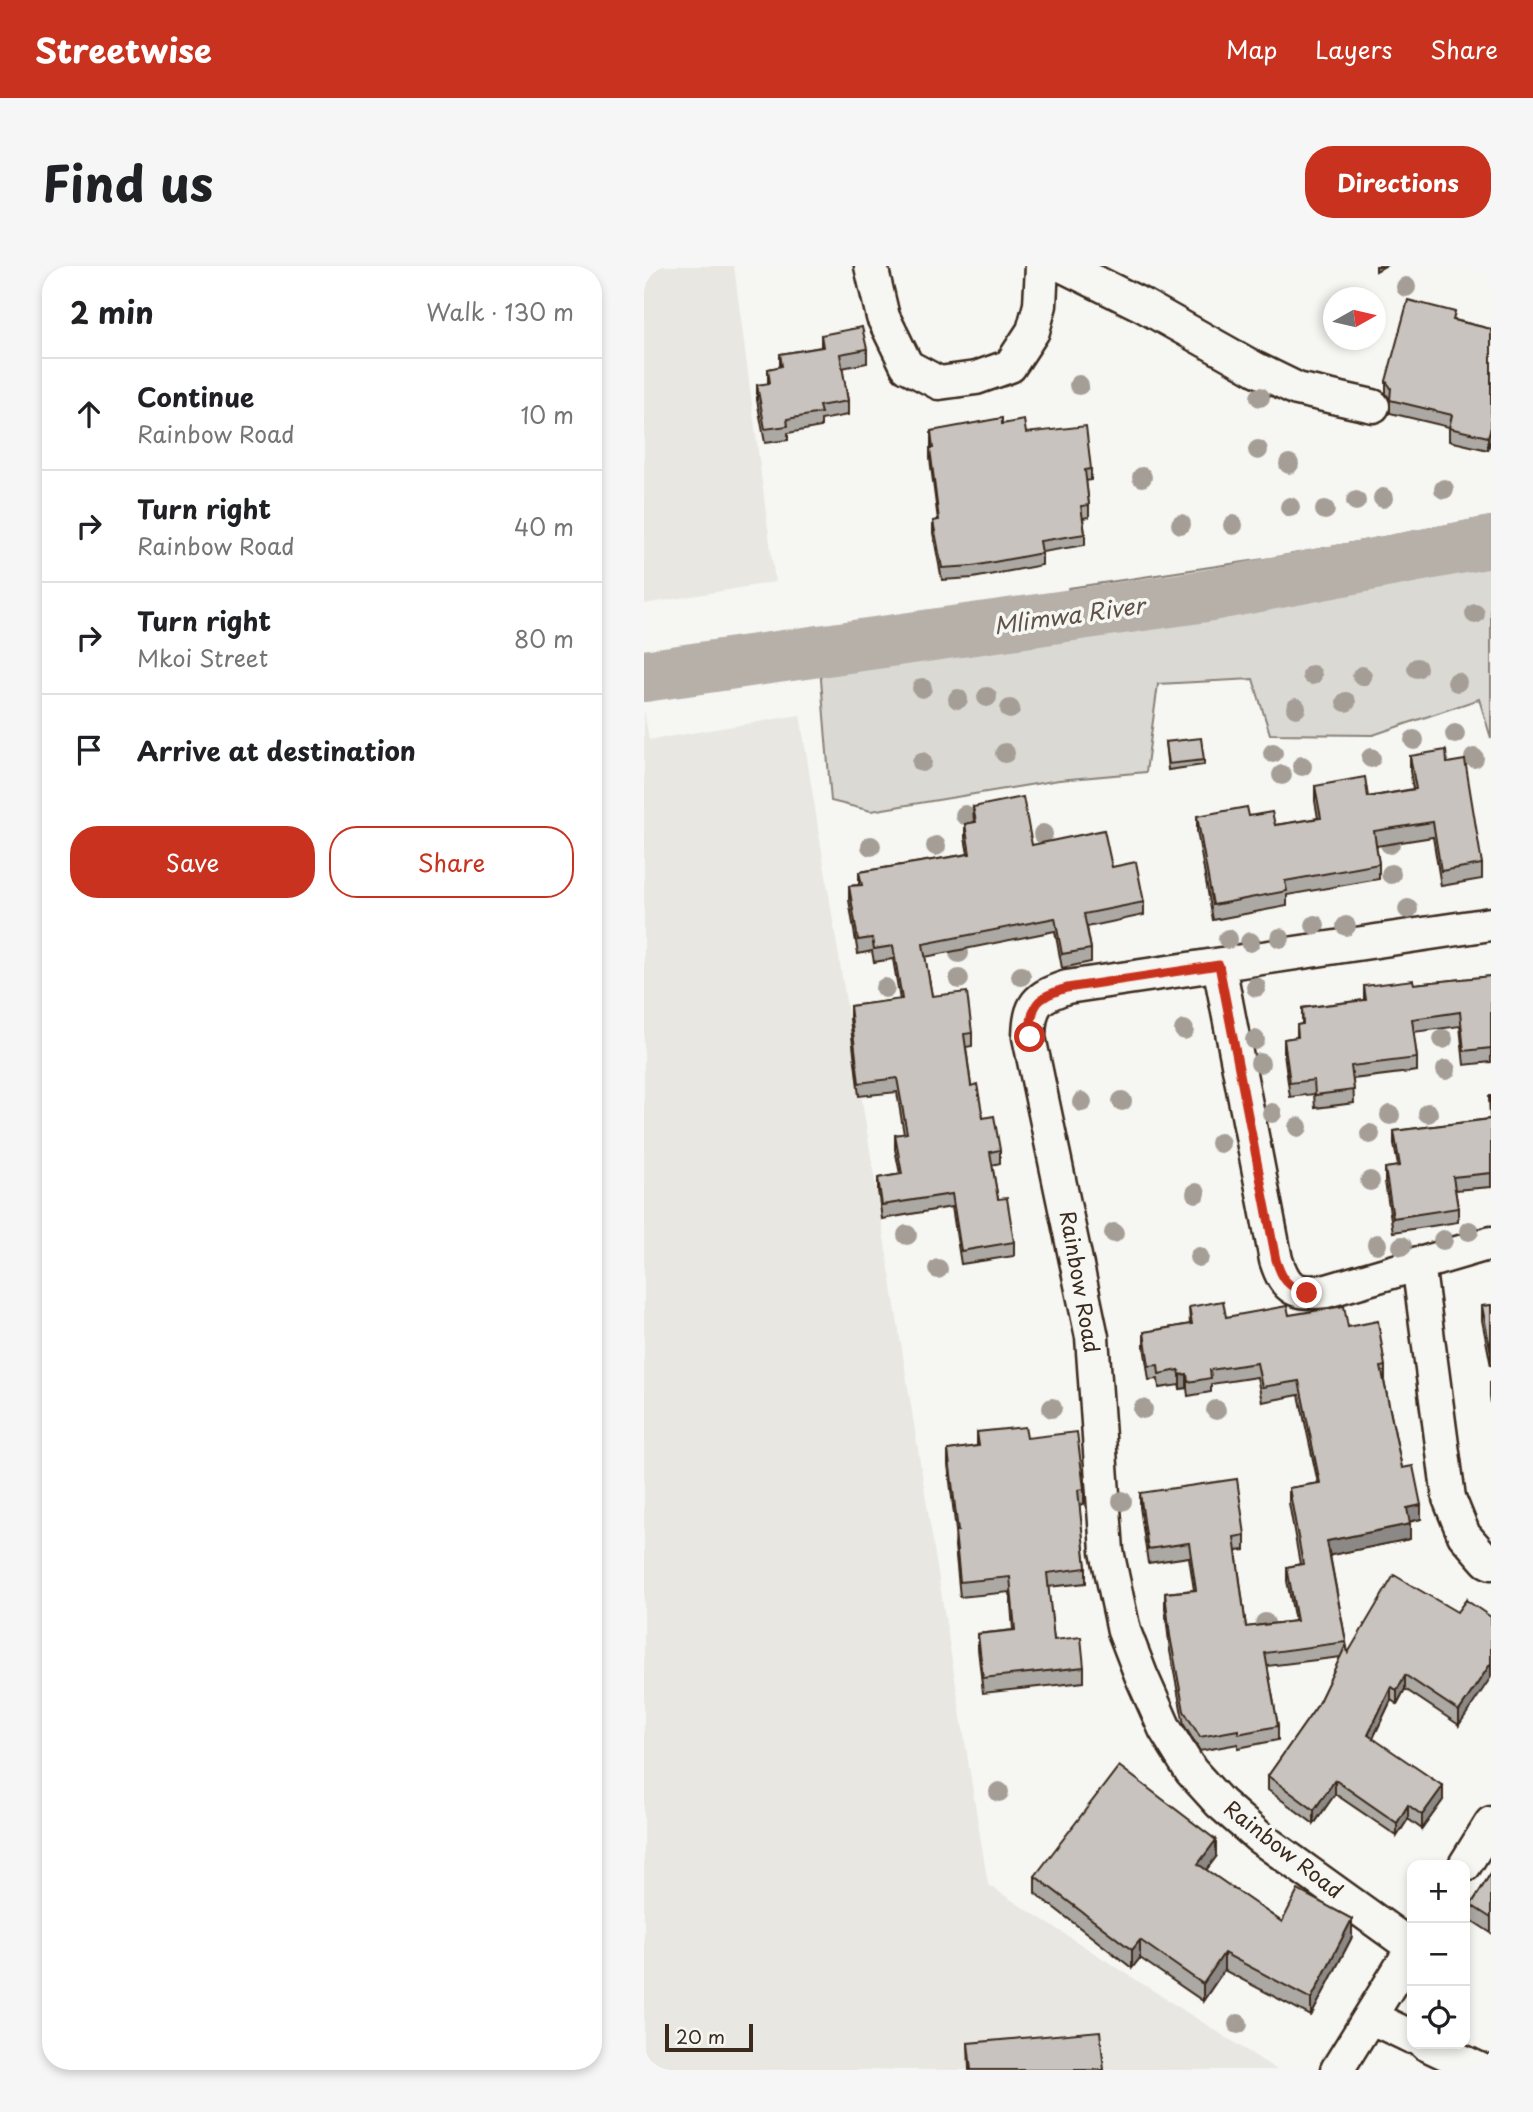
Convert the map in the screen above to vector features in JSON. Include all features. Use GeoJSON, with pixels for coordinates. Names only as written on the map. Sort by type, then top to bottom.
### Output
{"type":"FeatureCollection","features":[{"type":"Feature","properties":{"kind":"street"},"geometry":{"type":"LineString","coordinates":[[870,266],[883,317],[907,366],[939,383],[976,378],[1010,366],[1033,331],[1041,305],[1042,266]]}},
{"type":"Feature","properties":{"kind":"street"},"geometry":{"type":"LineString","coordinates":[[1063,266],[1144,306],[1297,389],[1373,406]]}},
{"type":"Feature","properties":{"kind":"street","name":"Rainbow Road"},"geometry":{"type":"LineString","coordinates":[[1407,1944],[1259,1837],[1220,1803],[1191,1771],[1165,1729],[1141,1675],[1115,1598],[1107,1551],[1092,1337],[1030,1037],[1030,1019],[1034,1007],[1045,994],[1067,988],[1491,924]]}},
{"type":"Feature","properties":{"kind":"street"},"geometry":{"type":"LineString","coordinates":[[1219,965],[1276,1260],[1282,1279],[1293,1288],[1307,1293],[1327,1291],[1491,1243]]}},
{"type":"Feature","properties":{"kind":"street"},"geometry":{"type":"LineString","coordinates":[[1418,1263],[1449,1498],[1464,1535],[1486,1561],[1491,1563]]}},
{"type":"Feature","properties":{"kind":"street"},"geometry":{"type":"LineString","coordinates":[[1468,1860],[1491,1824]]}},
{"type":"Feature","properties":{"kind":"street"},"geometry":{"type":"LineString","coordinates":[[1337,2070],[1407,1956]]}},
{"type":"Feature","properties":{"kind":"street"},"geometry":{"type":"LineString","coordinates":[[1370,2017],[1407,2035]]}},
{"type":"Feature","properties":{"kind":"street"},"geometry":{"type":"LineString","coordinates":[[1437,2049],[1481,2070]]}},
{"type":"Feature","properties":{"kind":"shaded area"},"geometry":{"type":"Polygon","coordinates":[[[644,266],[734,266],[775,582],[644,604],[644,266]]]}},
{"type":"Feature","properties":{"kind":"shaded area"},"geometry":{"type":"Polygon","coordinates":[[[1491,517],[1491,738],[1479,699],[1373,735],[1270,734],[1253,679],[1158,684],[1146,772],[1059,780],[871,811],[831,801],[820,667],[1041,636],[1069,588],[1271,558],[1491,517]]]}},
{"type":"Feature","properties":{"kind":"shaded area"},"geometry":{"type":"Polygon","coordinates":[[[644,710],[649,740],[800,715],[988,1885],[1277,2070],[644,2070],[644,710]]]}},
{"type":"Feature","properties":{"kind":"building"},"geometry":{"type":"Polygon","coordinates":[[[1408,300],[1455,312],[1453,320],[1491,329],[1491,427],[1488,437],[1449,428],[1452,415],[1390,400],[1391,388],[1386,381],[1408,300]]]}},
{"type":"Feature","properties":{"kind":"building"},"geometry":{"type":"Polygon","coordinates":[[[862,327],[867,349],[840,354],[848,401],[819,406],[821,413],[787,419],[788,426],[765,429],[757,385],[770,383],[768,369],[782,366],[780,354],[823,347],[821,335],[862,327]]]}},
{"type":"Feature","properties":{"kind":"building"},"geometry":{"type":"Polygon","coordinates":[[[1002,418],[1002,424],[1024,420],[1026,433],[1086,426],[1091,469],[1085,470],[1089,505],[1081,506],[1085,534],[1040,541],[1042,553],[973,566],[942,568],[933,521],[939,520],[930,448],[933,448],[931,431],[1002,418]]]}},
{"type":"Feature","properties":{"kind":"building"},"geometry":{"type":"Polygon","coordinates":[[[1201,738],[1204,760],[1168,764],[1165,742],[1201,738]]]}},
{"type":"Feature","properties":{"kind":"building"},"geometry":{"type":"Polygon","coordinates":[[[1446,750],[1447,763],[1465,760],[1482,864],[1441,871],[1433,822],[1374,831],[1379,864],[1285,881],[1287,891],[1213,905],[1197,816],[1247,807],[1249,816],[1272,812],[1275,825],[1321,818],[1315,786],[1365,777],[1368,797],[1416,789],[1410,756],[1446,750]]]}},
{"type":"Feature","properties":{"kind":"building"},"geometry":{"type":"Polygon","coordinates":[[[1023,797],[1032,845],[1104,830],[1112,867],[1136,862],[1144,902],[1084,914],[1091,949],[1062,954],[1055,918],[923,944],[932,996],[967,992],[972,1033],[964,1034],[971,1086],[977,1084],[983,1118],[994,1116],[1000,1150],[990,1152],[998,1199],[1007,1198],[1014,1242],[961,1251],[952,1194],[882,1205],[878,1178],[902,1174],[895,1135],[907,1133],[897,1078],[859,1083],[850,1006],[902,999],[893,946],[874,949],[872,938],[858,940],[849,886],[862,885],[859,872],[970,854],[965,824],[976,822],[973,807],[1023,797]]]}},
{"type":"Feature","properties":{"kind":"building"},"geometry":{"type":"Polygon","coordinates":[[[1491,976],[1491,1048],[1464,1051],[1460,1012],[1412,1019],[1417,1058],[1351,1066],[1354,1090],[1315,1095],[1314,1080],[1290,1083],[1284,1039],[1298,1037],[1297,1025],[1303,1024],[1302,1008],[1366,1000],[1364,986],[1413,980],[1414,984],[1491,976]]]}},
{"type":"Feature","properties":{"kind":"building"},"geometry":{"type":"Polygon","coordinates":[[[1491,1119],[1491,1173],[1453,1177],[1458,1208],[1393,1218],[1385,1168],[1400,1166],[1394,1131],[1491,1119]]]}},
{"type":"Feature","properties":{"kind":"building"},"geometry":{"type":"Polygon","coordinates":[[[1223,1301],[1226,1317],[1287,1306],[1289,1315],[1344,1306],[1348,1327],[1378,1321],[1385,1366],[1381,1367],[1402,1468],[1413,1466],[1421,1505],[1407,1508],[1410,1524],[1327,1541],[1346,1642],[1265,1653],[1278,1726],[1238,1734],[1238,1730],[1200,1737],[1184,1711],[1165,1593],[1196,1590],[1189,1543],[1148,1549],[1140,1493],[1237,1479],[1245,1535],[1234,1537],[1246,1627],[1297,1621],[1287,1567],[1303,1564],[1289,1488],[1320,1483],[1299,1381],[1262,1387],[1257,1363],[1210,1370],[1211,1378],[1188,1382],[1187,1374],[1180,1375],[1179,1370],[1159,1374],[1158,1365],[1149,1366],[1144,1332],[1192,1324],[1189,1307],[1223,1301]]]}},
{"type":"Feature","properties":{"kind":"building"},"geometry":{"type":"Polygon","coordinates":[[[1491,1305],[1491,1353],[1482,1306],[1491,1305]]]}},
{"type":"Feature","properties":{"kind":"building"},"geometry":{"type":"Polygon","coordinates":[[[1025,1427],[1027,1438],[1077,1432],[1084,1489],[1078,1490],[1086,1568],[1047,1573],[1054,1640],[1081,1637],[1084,1667],[983,1678],[978,1634],[1015,1630],[1010,1577],[960,1582],[955,1531],[958,1531],[948,1450],[979,1446],[977,1432],[1025,1427]]]}},
{"type":"Feature","properties":{"kind":"building"},"geometry":{"type":"Polygon","coordinates":[[[1394,1575],[1457,1612],[1466,1600],[1491,1617],[1491,1663],[1459,1711],[1405,1675],[1397,1690],[1391,1687],[1368,1735],[1443,1786],[1422,1815],[1408,1805],[1397,1823],[1335,1780],[1314,1810],[1268,1776],[1317,1706],[1346,1645],[1348,1653],[1394,1575]]]}},
{"type":"Feature","properties":{"kind":"building"},"geometry":{"type":"Polygon","coordinates":[[[1119,1766],[1216,1840],[1198,1864],[1282,1922],[1298,1890],[1352,1919],[1311,1999],[1224,1953],[1203,1984],[1140,1940],[1132,1950],[1035,1876],[1119,1766]]]}},
{"type":"Feature","properties":{"kind":"building"},"geometry":{"type":"Polygon","coordinates":[[[1491,1873],[1491,1918],[1471,1905],[1491,1873]]]}},
{"type":"Feature","properties":{"kind":"building"},"geometry":{"type":"Polygon","coordinates":[[[1100,2031],[1104,2070],[971,2070],[968,2043],[1100,2031]]]}},
{"type":"Feature","properties":{"kind":"waterway","name":"Mlimwa River"},"geometry":{"type":"LineString","coordinates":[[644,676],[1206,596],[1491,542]]}},
{"type":"Feature","properties":{"kind":"route"},"geometry":{"type":"LineString","coordinates":[[1030,1037],[1030,1019],[1034,1007],[1045,994],[1067,988],[1219,965],[1276,1260],[1282,1279],[1293,1288],[1307,1293]]}}]}
